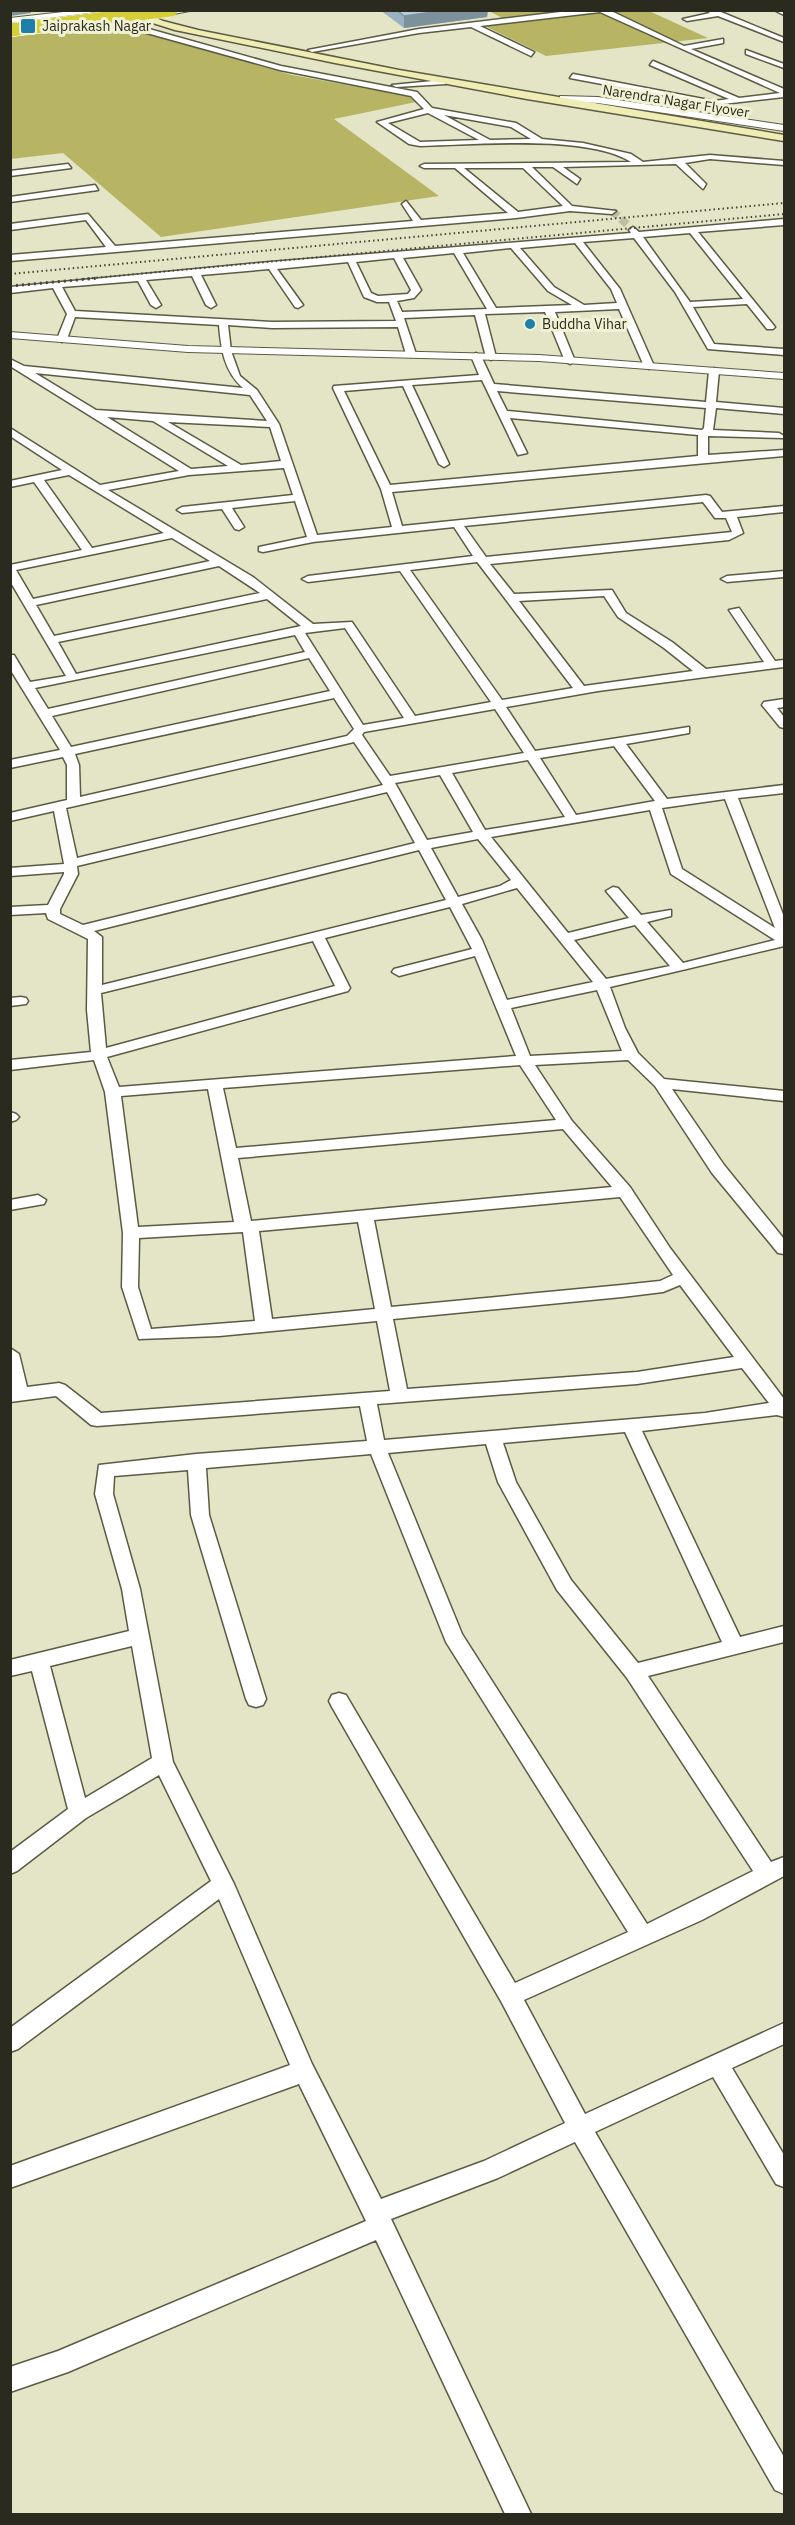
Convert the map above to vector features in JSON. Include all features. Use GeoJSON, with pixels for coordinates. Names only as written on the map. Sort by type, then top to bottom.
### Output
{"type":"FeatureCollection","features":[{"type":"Feature","properties":{"kind":"highway"},"geometry":{"type":"LineString","coordinates":[[10,31],[162,12]]}},
{"type":"Feature","properties":{"kind":"main road"},"geometry":{"type":"LineString","coordinates":[[162,12],[208,28],[564,101]]}},
{"type":"Feature","properties":{"kind":"main road"},"geometry":{"type":"LineString","coordinates":[[136,14],[196,31],[443,82],[564,101]]}},
{"type":"Feature","properties":{"kind":"main road","name":"Narendra Nagar Flyover"},"geometry":{"type":"LineString","coordinates":[[564,101],[784,139]]}},
{"type":"Feature","properties":{"kind":"main road","name":"Narendra Nagar Flyover"},"geometry":{"type":"LineString","coordinates":[[589,105],[784,132]]}},
{"type":"Feature","properties":{"kind":"street"},"geometry":{"type":"LineString","coordinates":[[10,21],[108,10]]}},
{"type":"Feature","properties":{"kind":"street"},"geometry":{"type":"LineString","coordinates":[[10,31],[110,20],[136,14],[191,10]]}},
{"type":"Feature","properties":{"kind":"street"},"geometry":{"type":"LineString","coordinates":[[312,50],[414,32],[600,10],[784,94]]}},
{"type":"Feature","properties":{"kind":"street"},"geometry":{"type":"LineString","coordinates":[[777,10],[784,14]]}},
{"type":"Feature","properties":{"kind":"street"},"geometry":{"type":"LineString","coordinates":[[687,19],[713,12],[784,40]]}},
{"type":"Feature","properties":{"kind":"street"},"geometry":{"type":"LineString","coordinates":[[110,20],[280,68],[414,94],[429,110],[490,144]]}},
{"type":"Feature","properties":{"kind":"street"},"geometry":{"type":"LineString","coordinates":[[414,32],[408,27],[474,20],[482,24]]}},
{"type":"Feature","properties":{"kind":"street"},"geometry":{"type":"LineString","coordinates":[[472,25],[531,54]]}},
{"type":"Feature","properties":{"kind":"street"},"geometry":{"type":"LineString","coordinates":[[729,29],[748,26]]}},
{"type":"Feature","properties":{"kind":"street"},"geometry":{"type":"LineString","coordinates":[[767,33],[784,30]]}},
{"type":"Feature","properties":{"kind":"street"},"geometry":{"type":"LineString","coordinates":[[682,48],[720,41]]}},
{"type":"Feature","properties":{"kind":"street"},"geometry":{"type":"LineString","coordinates":[[335,54],[346,44]]}},
{"type":"Feature","properties":{"kind":"street"},"geometry":{"type":"LineString","coordinates":[[749,52],[784,66]]}},
{"type":"Feature","properties":{"kind":"street"},"geometry":{"type":"LineString","coordinates":[[653,63],[739,100]]}},
{"type":"Feature","properties":{"kind":"street"},"geometry":{"type":"LineString","coordinates":[[621,75],[649,90]]}},
{"type":"Feature","properties":{"kind":"street"},"geometry":{"type":"LineString","coordinates":[[573,76],[714,103],[784,94]]}},
{"type":"Feature","properties":{"kind":"street"},"geometry":{"type":"LineString","coordinates":[[377,86],[443,82]]}},
{"type":"Feature","properties":{"kind":"street"},"geometry":{"type":"LineString","coordinates":[[564,101],[598,100],[784,128]]}},
{"type":"Feature","properties":{"kind":"street"},"geometry":{"type":"LineString","coordinates":[[564,101],[588,110],[784,139]]}},
{"type":"Feature","properties":{"kind":"street"},"geometry":{"type":"LineString","coordinates":[[540,141],[513,125],[429,110],[381,122],[412,142],[490,144],[540,141],[583,145],[628,156],[641,164]]}},
{"type":"Feature","properties":{"kind":"street"},"geometry":{"type":"LineString","coordinates":[[424,166],[658,164],[710,157],[784,163]]}},
{"type":"Feature","properties":{"kind":"street"},"geometry":{"type":"LineString","coordinates":[[677,160],[703,186]]}},
{"type":"Feature","properties":{"kind":"street"},"geometry":{"type":"LineString","coordinates":[[10,174],[68,166]]}},
{"type":"Feature","properties":{"kind":"street"},"geometry":{"type":"LineString","coordinates":[[458,166],[473,183],[516,215]]}},
{"type":"Feature","properties":{"kind":"street"},"geometry":{"type":"LineString","coordinates":[[526,166],[570,208]]}},
{"type":"Feature","properties":{"kind":"street"},"geometry":{"type":"LineString","coordinates":[[556,166],[577,181]]}},
{"type":"Feature","properties":{"kind":"street"},"geometry":{"type":"LineString","coordinates":[[10,200],[95,188]]}},
{"type":"Feature","properties":{"kind":"street"},"geometry":{"type":"LineString","coordinates":[[406,204],[418,223]]}},
{"type":"Feature","properties":{"kind":"street"},"geometry":{"type":"LineString","coordinates":[[10,258],[516,215],[570,208],[612,211]]}},
{"type":"Feature","properties":{"kind":"street"},"geometry":{"type":"LineString","coordinates":[[10,227],[87,217],[112,249]]}},
{"type":"Feature","properties":{"kind":"street"},"geometry":{"type":"LineString","coordinates":[[10,290],[350,258],[784,222]]}},
{"type":"Feature","properties":{"kind":"street"},"geometry":{"type":"LineString","coordinates":[[630,227],[638,234],[687,305],[711,347],[784,352]]}},
{"type":"Feature","properties":{"kind":"street"},"geometry":{"type":"LineString","coordinates":[[692,230],[770,327]]}},
{"type":"Feature","properties":{"kind":"street"},"geometry":{"type":"LineString","coordinates":[[577,240],[615,289],[649,366]]}},
{"type":"Feature","properties":{"kind":"street"},"geometry":{"type":"LineString","coordinates":[[513,245],[551,290],[583,308]]}},
{"type":"Feature","properties":{"kind":"street"},"geometry":{"type":"LineString","coordinates":[[457,250],[493,311]]}},
{"type":"Feature","properties":{"kind":"street"},"geometry":{"type":"LineString","coordinates":[[350,258],[367,295],[377,299],[411,296],[416,290],[396,254]]}},
{"type":"Feature","properties":{"kind":"street"},"geometry":{"type":"LineString","coordinates":[[270,266],[298,305]]}},
{"type":"Feature","properties":{"kind":"street"},"geometry":{"type":"LineString","coordinates":[[195,272],[211,305]]}},
{"type":"Feature","properties":{"kind":"street"},"geometry":{"type":"LineString","coordinates":[[140,277],[156,305]]}},
{"type":"Feature","properties":{"kind":"street"},"geometry":{"type":"LineString","coordinates":[[56,285],[72,314]]}},
{"type":"Feature","properties":{"kind":"street"},"geometry":{"type":"LineString","coordinates":[[392,299],[411,354]]}},
{"type":"Feature","properties":{"kind":"street"},"geometry":{"type":"LineString","coordinates":[[687,305],[750,301]]}},
{"type":"Feature","properties":{"kind":"street"},"geometry":{"type":"LineString","coordinates":[[72,314],[272,325],[400,320],[479,311],[622,306]]}},
{"type":"Feature","properties":{"kind":"street"},"geometry":{"type":"LineString","coordinates":[[549,309],[570,361]]}},
{"type":"Feature","properties":{"kind":"street"},"geometry":{"type":"LineString","coordinates":[[479,311],[491,357]]}},
{"type":"Feature","properties":{"kind":"street"},"geometry":{"type":"LineString","coordinates":[[62,339],[72,314]]}},
{"type":"Feature","properties":{"kind":"street"},"geometry":{"type":"LineString","coordinates":[[223,322],[226,351],[236,377],[253,392],[274,424],[313,539]]}},
{"type":"Feature","properties":{"kind":"street"},"geometry":{"type":"LineString","coordinates":[[10,334],[226,351],[476,356],[784,376]]}},
{"type":"Feature","properties":{"kind":"street"},"geometry":{"type":"LineString","coordinates":[[476,356],[522,453]]}},
{"type":"Feature","properties":{"kind":"street"},"geometry":{"type":"LineString","coordinates":[[10,362],[89,413],[189,472]]}},
{"type":"Feature","properties":{"kind":"street"},"geometry":{"type":"LineString","coordinates":[[21,369],[253,392]]}},
{"type":"Feature","properties":{"kind":"street"},"geometry":{"type":"LineString","coordinates":[[703,459],[705,433],[709,428],[714,371]]}},
{"type":"Feature","properties":{"kind":"street"},"geometry":{"type":"LineString","coordinates":[[406,382],[444,464]]}},
{"type":"Feature","properties":{"kind":"street"},"geometry":{"type":"LineString","coordinates":[[398,530],[386,489],[333,385],[488,382],[784,411]]}},
{"type":"Feature","properties":{"kind":"street"},"geometry":{"type":"LineString","coordinates":[[89,413],[274,424]]}},
{"type":"Feature","properties":{"kind":"street"},"geometry":{"type":"LineString","coordinates":[[503,414],[705,433],[779,436]]}},
{"type":"Feature","properties":{"kind":"street"},"geometry":{"type":"LineString","coordinates":[[155,418],[240,468]]}},
{"type":"Feature","properties":{"kind":"street"},"geometry":{"type":"LineString","coordinates":[[10,431],[98,489],[220,562],[268,595],[304,630],[313,654],[338,693],[389,784],[479,951],[525,1061],[567,1124],[624,1191],[682,1278],[783,1409]]}},
{"type":"Feature","properties":{"kind":"street"},"geometry":{"type":"LineString","coordinates":[[10,446],[28,442]]}},
{"type":"Feature","properties":{"kind":"street"},"geometry":{"type":"LineString","coordinates":[[386,489],[784,453]]}},
{"type":"Feature","properties":{"kind":"street"},"geometry":{"type":"LineString","coordinates":[[98,489],[189,472],[289,464]]}},
{"type":"Feature","properties":{"kind":"street"},"geometry":{"type":"LineString","coordinates":[[10,484],[71,471]]}},
{"type":"Feature","properties":{"kind":"street"},"geometry":{"type":"LineString","coordinates":[[36,478],[89,552]]}},
{"type":"Feature","properties":{"kind":"street"},"geometry":{"type":"LineString","coordinates":[[182,510],[300,497]]}},
{"type":"Feature","properties":{"kind":"street"},"geometry":{"type":"LineString","coordinates":[[263,549],[313,539],[706,498],[719,516],[784,509]]}},
{"type":"Feature","properties":{"kind":"street"},"geometry":{"type":"LineString","coordinates":[[225,505],[239,527]]}},
{"type":"Feature","properties":{"kind":"street"},"geometry":{"type":"LineString","coordinates":[[309,579],[482,559],[729,537],[738,533],[730,514]]}},
{"type":"Feature","properties":{"kind":"street"},"geometry":{"type":"LineString","coordinates":[[457,524],[581,690]]}},
{"type":"Feature","properties":{"kind":"street"},"geometry":{"type":"LineString","coordinates":[[73,678],[10,569],[174,534]]}},
{"type":"Feature","properties":{"kind":"street"},"geometry":{"type":"LineString","coordinates":[[30,603],[220,562]]}},
{"type":"Feature","properties":{"kind":"street"},"geometry":{"type":"LineString","coordinates":[[403,568],[498,704],[572,818]]}},
{"type":"Feature","properties":{"kind":"street"},"geometry":{"type":"LineString","coordinates":[[727,579],[784,574]]}},
{"type":"Feature","properties":{"kind":"street"},"geometry":{"type":"LineString","coordinates":[[511,598],[608,592],[622,615],[668,645],[703,673]]}},
{"type":"Feature","properties":{"kind":"street"},"geometry":{"type":"LineString","coordinates":[[51,640],[268,595]]}},
{"type":"Feature","properties":{"kind":"street"},"geometry":{"type":"LineString","coordinates":[[735,610],[772,664]]}},
{"type":"Feature","properties":{"kind":"street"},"geometry":{"type":"LineString","coordinates":[[27,686],[304,630],[348,624],[412,720]]}},
{"type":"Feature","properties":{"kind":"street"},"geometry":{"type":"LineString","coordinates":[[44,714],[313,654]]}},
{"type":"Feature","properties":{"kind":"street"},"geometry":{"type":"LineString","coordinates":[[10,658],[68,752],[73,765],[74,802]]}},
{"type":"Feature","properties":{"kind":"street"},"geometry":{"type":"LineString","coordinates":[[10,817],[351,739],[358,731],[412,720],[581,690],[784,663]]}},
{"type":"Feature","properties":{"kind":"street"},"geometry":{"type":"LineString","coordinates":[[10,764],[338,693]]}},
{"type":"Feature","properties":{"kind":"street"},"geometry":{"type":"LineString","coordinates":[[784,703],[768,705],[784,724]]}},
{"type":"Feature","properties":{"kind":"street"},"geometry":{"type":"LineString","coordinates":[[10,872],[71,865],[444,770],[685,730]]}},
{"type":"Feature","properties":{"kind":"street"},"geometry":{"type":"LineString","coordinates":[[617,741],[660,804],[675,871],[784,941]]}},
{"type":"Feature","properties":{"kind":"street"},"geometry":{"type":"LineString","coordinates":[[444,770],[482,834],[602,984],[618,1028],[632,1055],[660,1083],[718,1169],[784,1249]]}},
{"type":"Feature","properties":{"kind":"street"},"geometry":{"type":"LineString","coordinates":[[81,930],[423,845],[660,804],[784,789]]}},
{"type":"Feature","properties":{"kind":"street"},"geometry":{"type":"LineString","coordinates":[[730,795],[784,934]]}},
{"type":"Feature","properties":{"kind":"street"},"geometry":{"type":"LineString","coordinates":[[59,806],[71,874],[53,909],[53,916],[95,937],[94,991],[99,1055],[113,1092],[131,1233],[130,1287],[145,1335],[384,1315],[663,1286],[682,1278]]}},
{"type":"Feature","properties":{"kind":"street"},"geometry":{"type":"LineString","coordinates":[[94,991],[505,889],[519,881]]}},
{"type":"Feature","properties":{"kind":"street"},"geometry":{"type":"LineString","coordinates":[[613,891],[680,968]]}},
{"type":"Feature","properties":{"kind":"street"},"geometry":{"type":"LineString","coordinates":[[10,911],[53,909]]}},
{"type":"Feature","properties":{"kind":"street"},"geometry":{"type":"LineString","coordinates":[[565,938],[666,912]]}},
{"type":"Feature","properties":{"kind":"street"},"geometry":{"type":"LineString","coordinates":[[10,1065],[62,1061],[99,1055],[342,988],[317,935]]}},
{"type":"Feature","properties":{"kind":"street"},"geometry":{"type":"LineString","coordinates":[[501,1005],[680,968],[784,941]]}},
{"type":"Feature","properties":{"kind":"street"},"geometry":{"type":"LineString","coordinates":[[399,972],[479,951]]}},
{"type":"Feature","properties":{"kind":"street"},"geometry":{"type":"LineString","coordinates":[[113,1092],[632,1055]]}},
{"type":"Feature","properties":{"kind":"street"},"geometry":{"type":"LineString","coordinates":[[660,1083],[784,1096]]}},
{"type":"Feature","properties":{"kind":"street"},"geometry":{"type":"LineString","coordinates":[[215,1084],[246,1226],[264,1325]]}},
{"type":"Feature","properties":{"kind":"street"},"geometry":{"type":"LineString","coordinates":[[229,1154],[567,1124]]}},
{"type":"Feature","properties":{"kind":"street"},"geometry":{"type":"LineString","coordinates":[[131,1233],[365,1216],[624,1191]]}},
{"type":"Feature","properties":{"kind":"street"},"geometry":{"type":"LineString","coordinates":[[10,1205],[38,1200]]}},
{"type":"Feature","properties":{"kind":"street"},"geometry":{"type":"LineString","coordinates":[[365,1216],[400,1396]]}},
{"type":"Feature","properties":{"kind":"street"},"geometry":{"type":"LineString","coordinates":[[10,1354],[15,1395],[59,1389],[97,1420],[264,1409],[648,1375],[712,1369],[747,1361]]}},
{"type":"Feature","properties":{"kind":"street"},"geometry":{"type":"LineString","coordinates":[[367,1399],[377,1447],[453,1637],[642,1935]]}},
{"type":"Feature","properties":{"kind":"street"},"geometry":{"type":"LineString","coordinates":[[518,2514],[379,2219],[304,2071],[223,1884],[163,1762],[131,1589],[104,1494],[105,1470],[630,1425],[783,1409]]}},
{"type":"Feature","properties":{"kind":"street"},"geometry":{"type":"LineString","coordinates":[[630,1425],[734,1646]]}},
{"type":"Feature","properties":{"kind":"street"},"geometry":{"type":"LineString","coordinates":[[492,1436],[507,1482],[564,1585],[634,1672],[776,1870],[694,1912],[510,1996]]}},
{"type":"Feature","properties":{"kind":"street"},"geometry":{"type":"LineString","coordinates":[[196,1461],[200,1515],[256,1699]]}},
{"type":"Feature","properties":{"kind":"street"},"geometry":{"type":"LineString","coordinates":[[634,1672],[784,1634]]}},
{"type":"Feature","properties":{"kind":"street"},"geometry":{"type":"LineString","coordinates":[[11,1665],[141,1636]]}},
{"type":"Feature","properties":{"kind":"street"},"geometry":{"type":"LineString","coordinates":[[39,1660],[80,1812]]}},
{"type":"Feature","properties":{"kind":"street"},"geometry":{"type":"LineString","coordinates":[[339,1701],[396,1796],[510,1996],[579,2126],[784,2481]]}},
{"type":"Feature","properties":{"kind":"street"},"geometry":{"type":"LineString","coordinates":[[10,1864],[80,1812],[163,1762]]}},
{"type":"Feature","properties":{"kind":"street"},"geometry":{"type":"LineString","coordinates":[[10,2042],[223,1884]]}},
{"type":"Feature","properties":{"kind":"street"},"geometry":{"type":"LineString","coordinates":[[10,2380],[59,2363],[489,2170],[579,2126],[784,2033]]}},
{"type":"Feature","properties":{"kind":"street"},"geometry":{"type":"LineString","coordinates":[[717,2064],[784,2176]]}},
{"type":"Feature","properties":{"kind":"street"},"geometry":{"type":"LineString","coordinates":[[10,2177],[304,2071]]}},
{"type":"Feature","properties":{"kind":"shaded area"},"geometry":{"type":"Polygon","coordinates":[[[489,11],[649,11],[708,38],[546,56],[483,25],[506,20],[489,11]]]}},
{"type":"Feature","properties":{"kind":"shaded area"},"geometry":{"type":"Polygon","coordinates":[[[115,25],[292,75],[409,96],[416,102],[334,119],[439,196],[161,237],[63,153],[11,159],[11,37],[115,25]]]}},
{"type":"Feature","properties":{"kind":"building"},"geometry":{"type":"Polygon","coordinates":[[[397,10],[447,10],[404,16],[397,10]]]}},
{"type":"Feature","properties":{"kind":"tunnel"},"geometry":{"type":"LineString","coordinates":[[612,211],[630,227]]}},
{"type":"Feature","properties":{"kind":"railway"},"geometry":{"type":"LineString","coordinates":[[10,29],[141,10]]}},
{"type":"Feature","properties":{"kind":"railway"},"geometry":{"type":"LineString","coordinates":[[10,274],[784,203]]}},
{"type":"Feature","properties":{"kind":"railway"},"geometry":{"type":"LineString","coordinates":[[83,279],[784,214]]}},
{"type":"Feature","properties":{"kind":"railway"},"geometry":{"type":"LineString","coordinates":[[10,286],[99,278]]}},
{"type":"Feature","properties":{"kind":"place","name":"Jaiprakash Nagar"},"geometry":{"type":"Point","coordinates":[28,26]}},
{"type":"Feature","properties":{"kind":"place","name":"Buddha Vihar"},"geometry":{"type":"Point","coordinates":[530,324]}}]}
